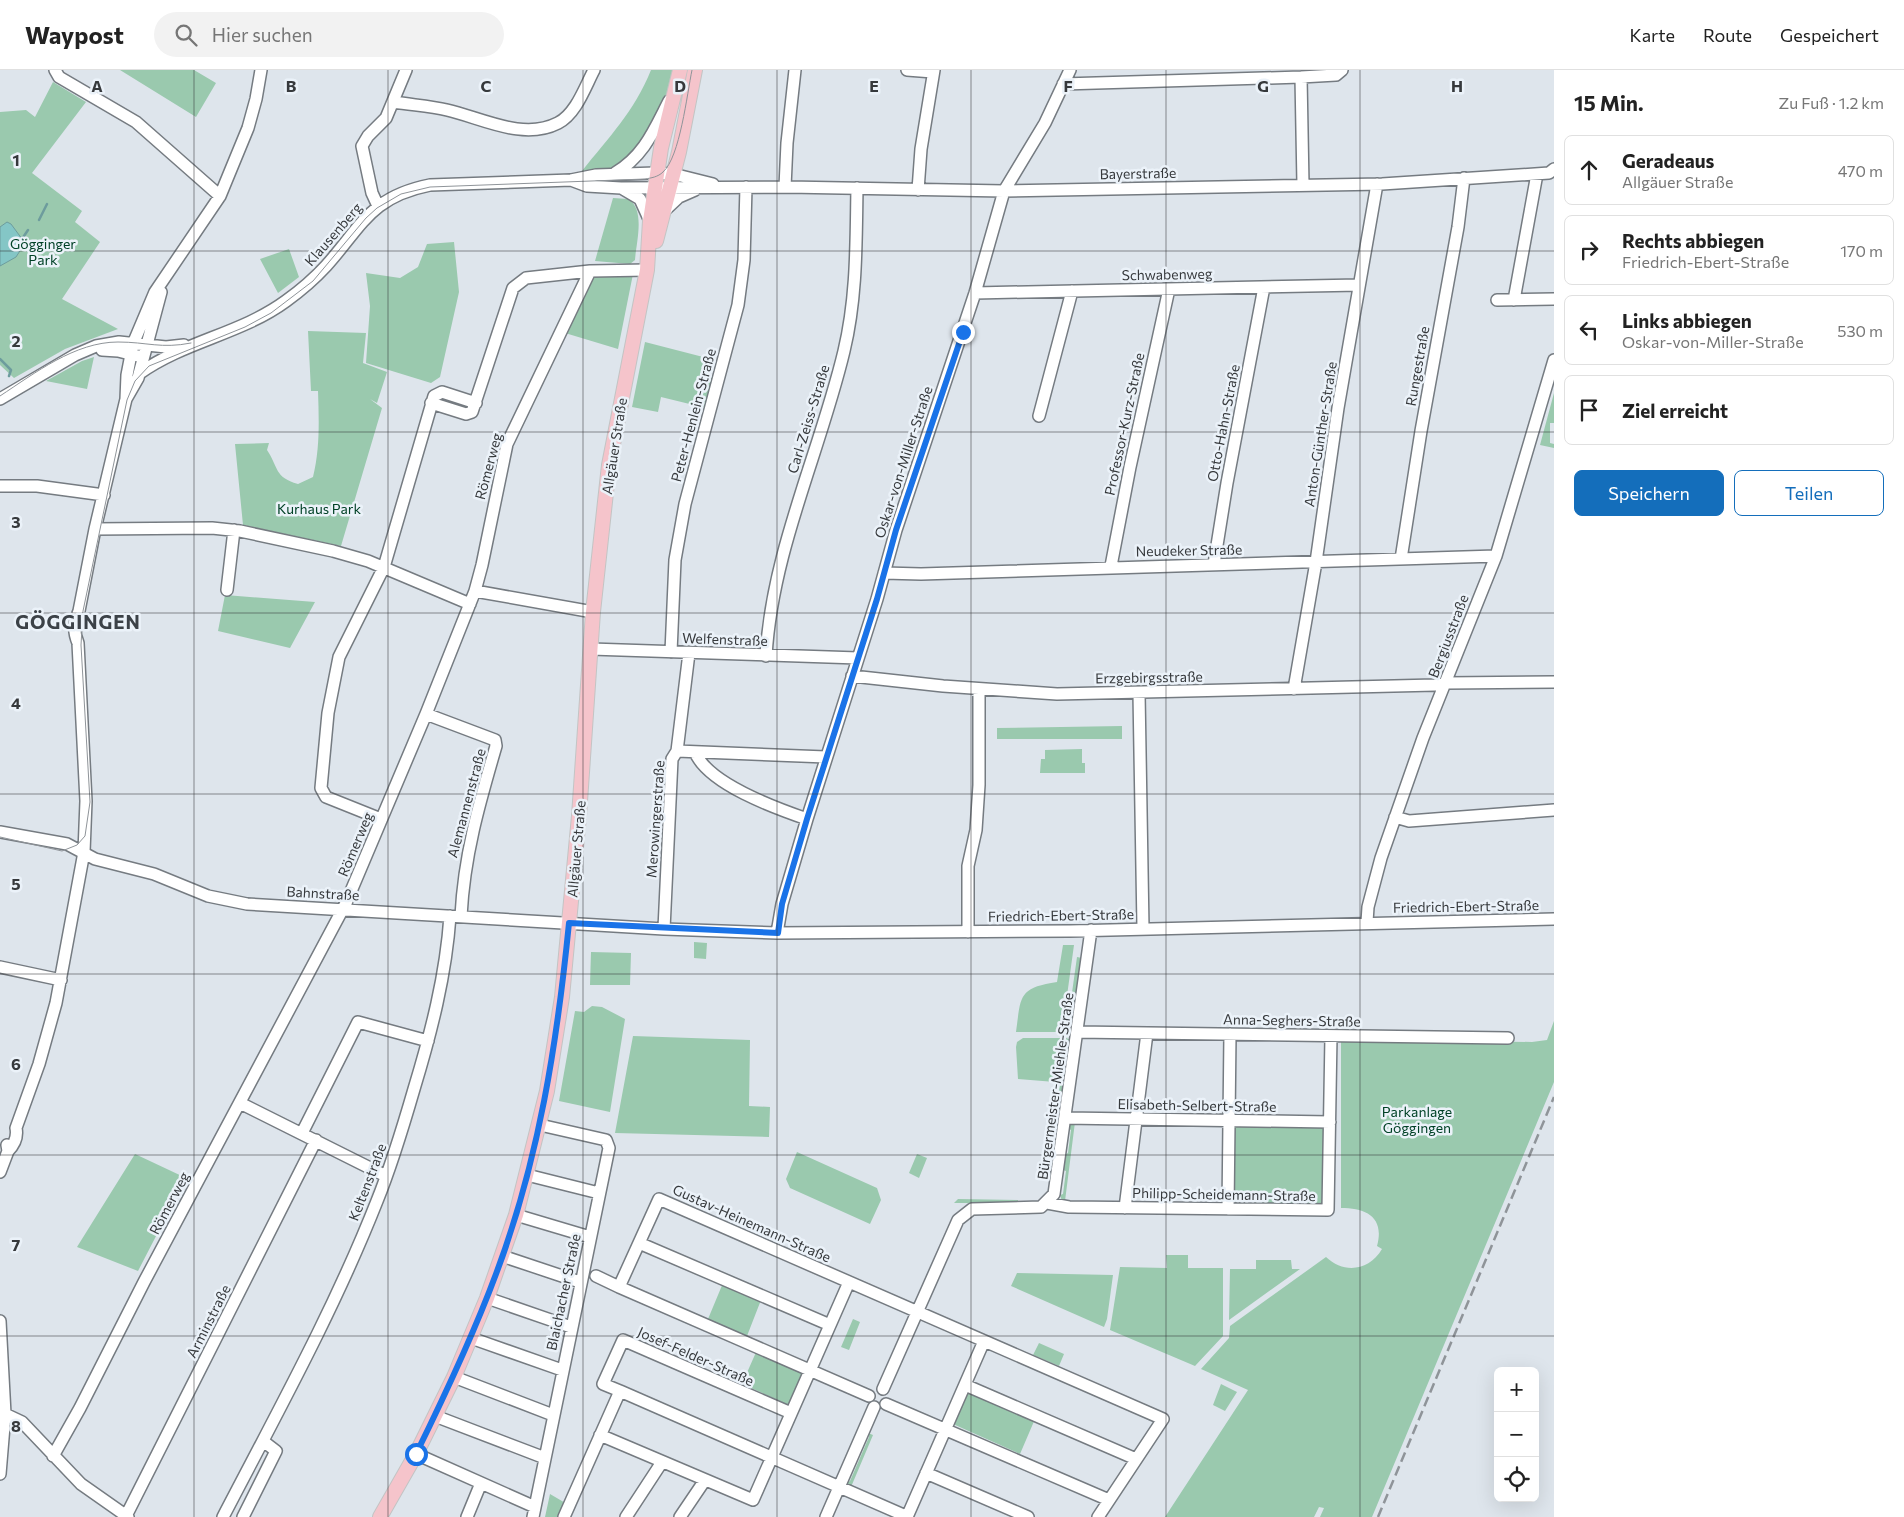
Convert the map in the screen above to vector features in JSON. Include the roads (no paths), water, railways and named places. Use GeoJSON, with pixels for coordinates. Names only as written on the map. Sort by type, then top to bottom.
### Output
{"type":"FeatureCollection","features":[{"type":"Feature","properties":{"kind":"main road"},"geometry":{"type":"LineString","coordinates":[[664,180],[661,148],[680,70]]}},
{"type":"Feature","properties":{"kind":"main road"},"geometry":{"type":"LineString","coordinates":[[664,180],[695,70]]}},
{"type":"Feature","properties":{"kind":"main road","name":"Allgäuer Straße"},"geometry":{"type":"LineString","coordinates":[[380,1517],[416,1454],[471,1338],[516,1216],[540,1125],[557,1033],[569,923],[579,816],[593,612],[609,465],[664,180]]}},
{"type":"Feature","properties":{"kind":"street"},"geometry":{"type":"LineString","coordinates":[[55,70],[59,76],[136,122],[220,196]]}},
{"type":"Feature","properties":{"kind":"street"},"geometry":{"type":"LineString","coordinates":[[0,1172],[8,1151],[9,1138],[16,1128],[44,1048],[61,980],[84,852],[86,801],[78,643],[74,635],[74,628],[126,399],[132,349],[147,306],[220,196],[248,128],[261,70]]}},
{"type":"Feature","properties":{"kind":"street"},"geometry":{"type":"LineString","coordinates":[[378,206],[372,193],[362,146],[368,136],[386,118],[406,70]]}},
{"type":"Feature","properties":{"kind":"street"},"geometry":{"type":"LineString","coordinates":[[394,102],[447,110],[516,129],[540,129],[559,123],[571,111],[594,70]]}},
{"type":"Feature","properties":{"kind":"street"},"geometry":{"type":"LineString","coordinates":[[785,187],[787,143],[795,70]]}},
{"type":"Feature","properties":{"kind":"street"},"geometry":{"type":"LineString","coordinates":[[907,70],[933,71],[921,149],[918,190]]}},
{"type":"Feature","properties":{"kind":"street","name":"Oskar-von-Miller-Straße"},"geometry":{"type":"LineString","coordinates":[[778,933],[782,904],[807,819],[896,530],[975,293],[1004,191],[1045,123],[1070,70]]}},
{"type":"Feature","properties":{"kind":"street"},"geometry":{"type":"LineString","coordinates":[[1063,84],[1301,77],[1336,75],[1342,71]]}},
{"type":"Feature","properties":{"kind":"street"},"geometry":{"type":"LineString","coordinates":[[1301,77],[1303,185]]}},
{"type":"Feature","properties":{"kind":"street"},"geometry":{"type":"LineString","coordinates":[[615,174],[630,164],[642,152],[673,93]]}},
{"type":"Feature","properties":{"kind":"street","name":"Bayerstraße"},"geometry":{"type":"LineString","coordinates":[[664,180],[746,187],[1004,191],[1377,184],[1549,173],[1554,169]]}},
{"type":"Feature","properties":{"kind":"street","name":"Klausenberg"},"geometry":{"type":"LineString","coordinates":[[140,373],[160,359],[190,345],[267,314],[287,300],[326,266],[365,217],[400,192],[430,185],[571,180],[596,175],[615,174],[664,180]]}},
{"type":"Feature","properties":{"kind":"street"},"geometry":{"type":"LineString","coordinates":[[1514,300],[1537,174]]}},
{"type":"Feature","properties":{"kind":"street","name":"Rungestraße"},"geometry":{"type":"LineString","coordinates":[[1401,559],[1422,422],[1458,227],[1464,178]]}},
{"type":"Feature","properties":{"kind":"street","name":"Klausenberg"},"geometry":{"type":"LineString","coordinates":[[571,180],[588,186],[621,188],[664,180]]}},
{"type":"Feature","properties":{"kind":"street","name":"Bayerstraße"},"geometry":{"type":"LineString","coordinates":[[664,180],[697,189]]}},
{"type":"Feature","properties":{"kind":"street","name":"Anton-Günther-Straße"},"geometry":{"type":"LineString","coordinates":[[1294,688],[1316,562],[1338,408],[1377,184]]}},
{"type":"Feature","properties":{"kind":"street","name":"Bayerstraße"},"geometry":{"type":"LineString","coordinates":[[656,217],[679,197],[697,189],[722,186]]}},
{"type":"Feature","properties":{"kind":"street","name":"Peter-Henlein-Straße"},"geometry":{"type":"LineString","coordinates":[[671,652],[675,560],[685,502],[738,305],[744,260],[746,187]]}},
{"type":"Feature","properties":{"kind":"street"},"geometry":{"type":"LineString","coordinates":[[621,188],[640,199],[656,217]]}},
{"type":"Feature","properties":{"kind":"street","name":"Carl-Zeiss-Straße"},"geometry":{"type":"LineString","coordinates":[[766,656],[768,627],[783,561],[818,434],[838,374],[852,312],[856,257],[857,188]]}},
{"type":"Feature","properties":{"kind":"street"},"geometry":{"type":"LineString","coordinates":[[382,820],[326,797],[320,788],[328,713],[340,657],[384,568],[431,403],[436,393],[442,392],[476,403],[507,307],[517,283],[526,278],[590,271],[647,270]]}},
{"type":"Feature","properties":{"kind":"street","name":"Römerweg"},"geometry":{"type":"LineString","coordinates":[[53,1456],[342,910],[382,820],[475,591],[507,444],[590,271]]}},
{"type":"Feature","properties":{"kind":"street"},"geometry":{"type":"LineString","coordinates":[[126,399],[135,387],[140,373],[149,331],[164,278]]}},
{"type":"Feature","properties":{"kind":"street","name":"Schwabenweg"},"geometry":{"type":"LineString","coordinates":[[975,293],[1359,285]]}},
{"type":"Feature","properties":{"kind":"street","name":"Otto-Hahn-Straße"},"geometry":{"type":"LineString","coordinates":[[1214,564],[1228,475],[1264,287]]}},
{"type":"Feature","properties":{"kind":"street","name":"Professor-Kurz-Straße"},"geometry":{"type":"LineString","coordinates":[[1111,566],[1130,467],[1169,289]]}},
{"type":"Feature","properties":{"kind":"street"},"geometry":{"type":"LineString","coordinates":[[1039,416],[1072,291]]}},
{"type":"Feature","properties":{"kind":"street"},"geometry":{"type":"LineString","coordinates":[[1497,300],[1554,299]]}},
{"type":"Feature","properties":{"kind":"street","name":"Klausenberg"},"geometry":{"type":"LineString","coordinates":[[0,399],[78,354],[105,344],[144,351],[160,359]]}},
{"type":"Feature","properties":{"kind":"street","name":"Klausenberg"},"geometry":{"type":"LineString","coordinates":[[144,351],[190,345]]}},
{"type":"Feature","properties":{"kind":"street","name":"Bergiusstraße"},"geometry":{"type":"LineString","coordinates":[[1367,922],[1377,872],[1395,817],[1496,556],[1554,360]]}},
{"type":"Feature","properties":{"kind":"street"},"geometry":{"type":"LineString","coordinates":[[0,486],[38,486],[104,495]]}},
{"type":"Feature","properties":{"kind":"street"},"geometry":{"type":"LineString","coordinates":[[95,529],[181,528],[234,530],[333,551],[384,568],[470,604]]}},
{"type":"Feature","properties":{"kind":"street"},"geometry":{"type":"LineString","coordinates":[[227,590],[234,530]]}},
{"type":"Feature","properties":{"kind":"street","name":"Neudeker Straße"},"geometry":{"type":"LineString","coordinates":[[884,573],[920,574],[1111,566],[1496,556]]}},
{"type":"Feature","properties":{"kind":"street"},"geometry":{"type":"LineString","coordinates":[[475,591],[593,612]]}},
{"type":"Feature","properties":{"kind":"street","name":"Welfenstraße"},"geometry":{"type":"LineString","coordinates":[[591,649],[858,658]]}},
{"type":"Feature","properties":{"kind":"street","name":"Merowingerstraße"},"geometry":{"type":"LineString","coordinates":[[664,929],[672,759],[677,752],[689,653]]}},
{"type":"Feature","properties":{"kind":"street","name":"Erzgebirgsstraße"},"geometry":{"type":"LineString","coordinates":[[852,676],[978,689],[1057,694],[1436,686],[1446,683],[1554,682]]}},
{"type":"Feature","properties":{"kind":"street"},"geometry":{"type":"LineString","coordinates":[[968,932],[968,866],[976,830],[980,785],[978,689]]}},
{"type":"Feature","properties":{"kind":"street"},"geometry":{"type":"LineString","coordinates":[[1139,693],[1144,928]]}},
{"type":"Feature","properties":{"kind":"street","name":"Alemannenstraße"},"geometry":{"type":"LineString","coordinates":[[426,714],[495,740],[496,746],[474,820],[455,916]]}},
{"type":"Feature","properties":{"kind":"street"},"geometry":{"type":"LineString","coordinates":[[677,752],[826,757]]}},
{"type":"Feature","properties":{"kind":"street"},"geometry":{"type":"LineString","coordinates":[[695,752],[699,762],[706,770],[763,805],[807,819]]}},
{"type":"Feature","properties":{"kind":"street"},"geometry":{"type":"LineString","coordinates":[[1395,817],[1409,822],[1554,810]]}},
{"type":"Feature","properties":{"kind":"street","name":"Bahnstraße"},"geometry":{"type":"LineString","coordinates":[[0,832],[67,844],[95,859],[154,874],[208,896],[247,904],[569,923]]}},
{"type":"Feature","properties":{"kind":"street","name":"Keltenstraße"},"geometry":{"type":"LineString","coordinates":[[223,1517],[263,1441],[355,1254],[386,1176],[428,1041],[455,916]]}},
{"type":"Feature","properties":{"kind":"street","name":"Friedrich-Ebert-Straße"},"geometry":{"type":"LineString","coordinates":[[569,923],[778,933],[1091,930],[1367,922],[1554,920]]}},
{"type":"Feature","properties":{"kind":"street","name":"Bürgermeister-Miehle-Straße"},"geometry":{"type":"LineString","coordinates":[[1047,1203],[1057,1186],[1091,930]]}},
{"type":"Feature","properties":{"kind":"street"},"geometry":{"type":"LineString","coordinates":[[0,967],[61,980]]}},
{"type":"Feature","properties":{"kind":"street"},"geometry":{"type":"LineString","coordinates":[[302,1133],[358,1022],[428,1041]]}},
{"type":"Feature","properties":{"kind":"street","name":"Anna-Seghers-Straße"},"geometry":{"type":"LineString","coordinates":[[1077,1032],[1508,1038]]}},
{"type":"Feature","properties":{"kind":"street","name":"Philipp-Scheidemann-Straße"},"geometry":{"type":"LineString","coordinates":[[1125,1208],[1147,1033]]}},
{"type":"Feature","properties":{"kind":"street"},"geometry":{"type":"LineString","coordinates":[[1228,1209],[1230,1034]]}},
{"type":"Feature","properties":{"kind":"street","name":"Philipp-Scheidemann-Straße"},"geometry":{"type":"LineString","coordinates":[[1047,1203],[1066,1207],[1328,1210],[1331,1036]]}},
{"type":"Feature","properties":{"kind":"street"},"geometry":{"type":"LineString","coordinates":[[240,1103],[386,1176]]}},
{"type":"Feature","properties":{"kind":"street","name":"Elisabeth-Selbert-Straße"},"geometry":{"type":"LineString","coordinates":[[1065,1118],[1330,1122]]}},
{"type":"Feature","properties":{"kind":"street","name":"Blaichacher Straße"},"geometry":{"type":"LineString","coordinates":[[534,1512],[609,1148],[606,1140],[540,1125]]}},
{"type":"Feature","properties":{"kind":"street","name":"Arminstraße"},"geometry":{"type":"LineString","coordinates":[[127,1517],[316,1140]]}},
{"type":"Feature","properties":{"kind":"street"},"geometry":{"type":"LineString","coordinates":[[527,1175],[599,1193]]}},
{"type":"Feature","properties":{"kind":"street","name":"Gustav-Heinemann-Straße"},"geometry":{"type":"LineString","coordinates":[[619,1286],[659,1199],[1163,1419],[1136,1459]]}},
{"type":"Feature","properties":{"kind":"street"},"geometry":{"type":"LineString","coordinates":[[883,1389],[954,1226],[964,1214],[972,1209],[984,1207],[1034,1208],[1047,1203]]}},
{"type":"Feature","properties":{"kind":"street"},"geometry":{"type":"LineString","coordinates":[[516,1216],[590,1237]]}},
{"type":"Feature","properties":{"kind":"street"},"geometry":{"type":"LineString","coordinates":[[639,1243],[830,1325]]}},
{"type":"Feature","properties":{"kind":"street"},"geometry":{"type":"LineString","coordinates":[[502,1256],[580,1282]]}},
{"type":"Feature","properties":{"kind":"street"},"geometry":{"type":"LineString","coordinates":[[596,1276],[868,1396],[874,1408]]}},
{"type":"Feature","properties":{"kind":"street"},"geometry":{"type":"LineString","coordinates":[[600,1435],[752,1500],[849,1282]]}},
{"type":"Feature","properties":{"kind":"street"},"geometry":{"type":"LineString","coordinates":[[487,1298],[571,1327]]}},
{"type":"Feature","properties":{"kind":"street"},"geometry":{"type":"LineString","coordinates":[[0,1321],[5,1414],[0,1474]]}},
{"type":"Feature","properties":{"kind":"street"},"geometry":{"type":"LineString","coordinates":[[471,1338],[562,1370]]}},
{"type":"Feature","properties":{"kind":"street","name":"Josef-Felder-Straße"},"geometry":{"type":"LineString","coordinates":[[791,1413],[623,1340],[603,1384],[907,1517]]}},
{"type":"Feature","properties":{"kind":"street"},"geometry":{"type":"LineString","coordinates":[[907,1517],[984,1341]]}},
{"type":"Feature","properties":{"kind":"street"},"geometry":{"type":"LineString","coordinates":[[454,1377],[553,1415]]}},
{"type":"Feature","properties":{"kind":"street"},"geometry":{"type":"LineString","coordinates":[[965,1385],[1136,1459],[1098,1517]]}},
{"type":"Feature","properties":{"kind":"street"},"geometry":{"type":"LineString","coordinates":[[868,1396],[873,1390],[883,1389]]}},
{"type":"Feature","properties":{"kind":"street"},"geometry":{"type":"LineString","coordinates":[[874,1408],[881,1408],[886,1404],[888,1398],[883,1389]]}},
{"type":"Feature","properties":{"kind":"street"},"geometry":{"type":"LineString","coordinates":[[564,1517],[620,1391]]}},
{"type":"Feature","properties":{"kind":"street"},"geometry":{"type":"LineString","coordinates":[[886,1404],[1109,1500]]}},
{"type":"Feature","properties":{"kind":"street"},"geometry":{"type":"LineString","coordinates":[[826,1517],[874,1408]]}},
{"type":"Feature","properties":{"kind":"street"},"geometry":{"type":"LineString","coordinates":[[5,1414],[16,1418],[84,1486],[127,1517]]}},
{"type":"Feature","properties":{"kind":"street"},"geometry":{"type":"LineString","coordinates":[[435,1416],[545,1458]]}},
{"type":"Feature","properties":{"kind":"street"},"geometry":{"type":"LineString","coordinates":[[4,1427],[30,1432]]}},
{"type":"Feature","properties":{"kind":"street"},"geometry":{"type":"LineString","coordinates":[[243,1517],[276,1451],[263,1441]]}},
{"type":"Feature","properties":{"kind":"street"},"geometry":{"type":"LineString","coordinates":[[416,1454],[481,1483],[534,1512]]}},
{"type":"Feature","properties":{"kind":"street"},"geometry":{"type":"LineString","coordinates":[[626,1517],[662,1462]]}},
{"type":"Feature","properties":{"kind":"street"},"geometry":{"type":"LineString","coordinates":[[926,1473],[1028,1517]]}},
{"type":"Feature","properties":{"kind":"street"},"geometry":{"type":"LineString","coordinates":[[680,1517],[705,1480]]}},
{"type":"Feature","properties":{"kind":"street"},"geometry":{"type":"LineString","coordinates":[[467,1517],[481,1483]]}},
{"type":"Feature","properties":{"kind":"water"},"geometry":{"type":"Polygon","coordinates":[[[7,222],[11,224],[25,243],[16,257],[0,266],[0,227],[7,222]]]}},
{"type":"Feature","properties":{"kind":"waterway"},"geometry":{"type":"LineString","coordinates":[[39,220],[47,204]]}},
{"type":"Feature","properties":{"kind":"waterway"},"geometry":{"type":"LineString","coordinates":[[22,239],[28,230]]}},
{"type":"Feature","properties":{"kind":"waterway"},"geometry":{"type":"LineString","coordinates":[[0,359],[11,370],[9,376]]}},
{"type":"Feature","properties":{"kind":"tram line"},"geometry":{"type":"LineString","coordinates":[[0,837],[62,851],[77,845],[85,836],[90,802],[81,645],[83,611],[127,400],[135,381],[149,366],[245,327],[271,313],[313,281],[366,218],[377,208],[401,194],[430,187],[645,179],[659,175],[669,164],[674,153],[692,70]]}},
{"type":"Feature","properties":{"kind":"tram line"},"geometry":{"type":"LineString","coordinates":[[0,396],[56,360],[86,347],[118,342],[162,345],[191,343]]}},
{"type":"Feature","properties":{"kind":"railway"},"geometry":{"type":"LineString","coordinates":[[1378,1517],[1554,1097]]}},
{"type":"Feature","properties":{"kind":"district","name":"GÖGGINGEN"},"geometry":{"type":"Point","coordinates":[78,621]}},
{"type":"Feature","properties":{"kind":"park label","name":"Gögginger Park"},"geometry":{"type":"Point","coordinates":[43,252]}},
{"type":"Feature","properties":{"kind":"park label","name":"Kurhaus Park"},"geometry":{"type":"Point","coordinates":[319,508]}},
{"type":"Feature","properties":{"kind":"park label","name":"Parkanlage Göggingen"},"geometry":{"type":"Point","coordinates":[1417,1120]}}]}
